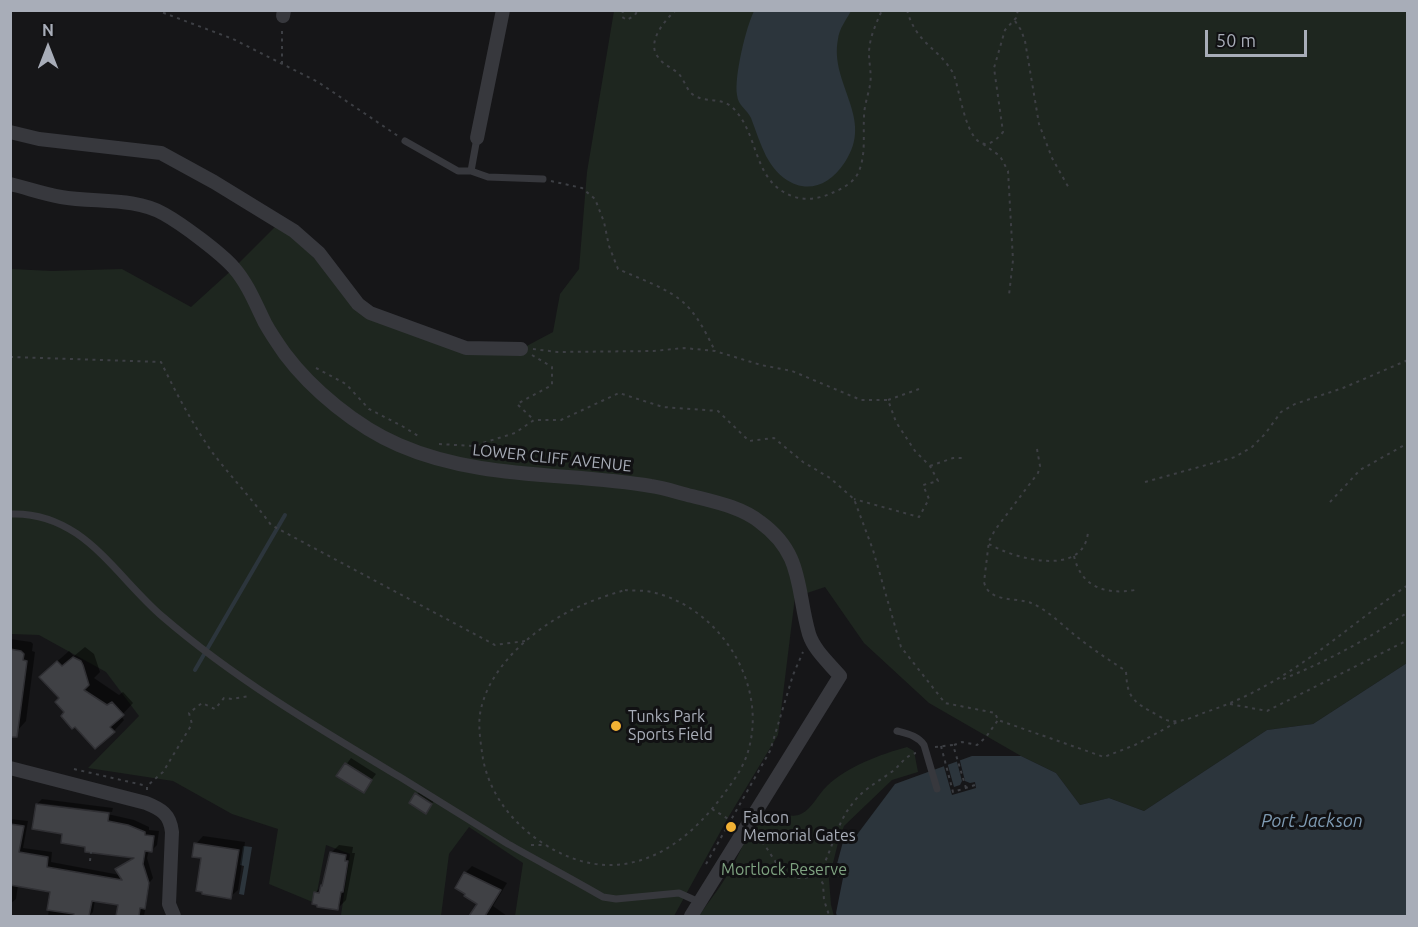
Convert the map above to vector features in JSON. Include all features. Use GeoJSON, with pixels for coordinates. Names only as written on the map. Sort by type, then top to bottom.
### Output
{"type":"FeatureCollection","features":[{"type":"Feature","properties":{"kind":"street"},"geometry":{"type":"LineString","coordinates":[[477,138],[502,10]]}},
{"type":"Feature","properties":{"kind":"street"},"geometry":{"type":"LineString","coordinates":[[10,132],[39,139],[161,153],[294,231],[319,253],[358,304],[370,313],[466,348],[522,349]]}},
{"type":"Feature","properties":{"kind":"street","name":"LOWER CLIFF AVENUE"},"geometry":{"type":"LineString","coordinates":[[10,184],[61,197],[145,205],[181,224],[234,268],[251,294],[266,326],[286,355],[307,379],[355,420],[394,443],[467,466],[534,476],[653,486],[728,505],[759,521],[781,540],[800,582],[809,633],[814,645],[840,676],[699,902]]}},
{"type":"Feature","properties":{"kind":"street"},"geometry":{"type":"LineString","coordinates":[[10,768],[146,802],[163,810],[171,822],[169,904],[174,916]]}},
{"type":"Feature","properties":{"kind":"street"},"geometry":{"type":"LineString","coordinates":[[691,916],[699,902]]}},
{"type":"Feature","properties":{"kind":"lane"},"geometry":{"type":"LineString","coordinates":[[471,171],[477,138]]}},
{"type":"Feature","properties":{"kind":"lane"},"geometry":{"type":"LineString","coordinates":[[405,141],[458,171],[471,171],[488,177],[543,179]]}},
{"type":"Feature","properties":{"kind":"lane"},"geometry":{"type":"LineString","coordinates":[[10,514],[44,517],[76,532],[92,545],[161,616],[222,663],[312,725],[508,844],[603,897],[679,893],[699,902]]}},
{"type":"Feature","properties":{"kind":"lane"},"geometry":{"type":"LineString","coordinates":[[897,731],[920,739],[926,750],[937,789]]}},
{"type":"Feature","properties":{"kind":"path"},"geometry":{"type":"LineString","coordinates":[[156,10],[233,39],[318,82],[405,141]]}},
{"type":"Feature","properties":{"kind":"path"},"geometry":{"type":"LineString","coordinates":[[623,10],[622,17],[627,20],[638,10]]}},
{"type":"Feature","properties":{"kind":"path"},"geometry":{"type":"LineString","coordinates":[[676,10],[665,21],[657,35],[655,48],[658,58],[680,75],[696,97],[721,100],[735,110],[748,131],[770,183],[789,195],[808,199],[834,193],[859,173],[864,117],[870,84],[870,41],[882,10]]}},
{"type":"Feature","properties":{"kind":"path"},"geometry":{"type":"LineString","coordinates":[[907,10],[911,25],[917,34],[953,73],[969,131],[1000,156],[1008,171],[1013,260],[1009,296]]}},
{"type":"Feature","properties":{"kind":"path"},"geometry":{"type":"LineString","coordinates":[[981,142],[991,142],[1003,132],[994,68],[1005,30],[1014,20],[1018,10]]}},
{"type":"Feature","properties":{"kind":"path"},"geometry":{"type":"LineString","coordinates":[[282,64],[280,48],[283,13]]}},
{"type":"Feature","properties":{"kind":"path"},"geometry":{"type":"LineString","coordinates":[[1014,20],[1025,42],[1040,124],[1052,158],[1070,190]]}},
{"type":"Feature","properties":{"kind":"path"},"geometry":{"type":"LineString","coordinates":[[543,179],[582,188],[595,199],[618,269],[685,303],[703,328],[715,351]]}},
{"type":"Feature","properties":{"kind":"path"},"geometry":{"type":"LineString","coordinates":[[522,349],[557,352],[654,351],[684,348],[715,351],[761,365],[792,370],[861,400],[888,400],[919,388]]}},
{"type":"Feature","properties":{"kind":"path"},"geometry":{"type":"LineString","coordinates":[[522,349],[552,367],[552,385],[517,404],[534,420]]}},
{"type":"Feature","properties":{"kind":"path"},"geometry":{"type":"LineString","coordinates":[[10,357],[161,362],[184,409],[213,453],[271,525],[495,645],[528,641]]}},
{"type":"Feature","properties":{"kind":"path"},"geometry":{"type":"LineString","coordinates":[[1145,482],[1235,457],[1252,447],[1281,412],[1295,404],[1343,388],[1407,360]]}},
{"type":"Feature","properties":{"kind":"path"},"geometry":{"type":"LineString","coordinates":[[854,499],[919,517],[929,499],[923,485],[938,481],[930,466],[915,451],[896,422],[888,400]]}},
{"type":"Feature","properties":{"kind":"path"},"geometry":{"type":"LineString","coordinates":[[1330,502],[1360,470],[1407,443]]}},
{"type":"Feature","properties":{"kind":"path"},"geometry":{"type":"LineString","coordinates":[[1037,449],[1040,466],[1038,473],[995,530],[989,544],[984,582],[986,588],[990,593],[1034,604],[1126,671],[1127,687],[1133,701],[1168,721],[1179,721],[1230,704],[1316,666],[1358,644],[1407,612]]}},
{"type":"Feature","properties":{"kind":"path"},"geometry":{"type":"LineString","coordinates":[[930,466],[953,458],[963,458]]}},
{"type":"Feature","properties":{"kind":"path"},"geometry":{"type":"LineString","coordinates":[[989,544],[1002,552],[1035,560],[1067,558],[1083,550],[1088,532]]}},
{"type":"Feature","properties":{"kind":"path"},"geometry":{"type":"LineString","coordinates":[[1074,556],[1077,568],[1089,582],[1101,589],[1135,590]]}},
{"type":"Feature","properties":{"kind":"path"},"geometry":{"type":"LineString","coordinates":[[1278,681],[1407,585]]}},
{"type":"Feature","properties":{"kind":"path"},"geometry":{"type":"LineString","coordinates":[[625,590],[652,592],[686,606],[716,628],[736,655],[746,676],[751,699],[753,727],[749,748],[740,773],[712,809],[686,837],[654,857],[619,865],[584,862],[546,845],[522,828],[497,798],[487,777],[481,744],[480,713],[492,681],[517,650],[528,641],[566,613],[599,598],[625,590]]}},
{"type":"Feature","properties":{"kind":"path"},"geometry":{"type":"LineString","coordinates":[[1230,704],[1267,711],[1407,640]]}},
{"type":"Feature","properties":{"kind":"path"},"geometry":{"type":"LineString","coordinates":[[701,871],[770,751],[793,675],[804,649],[814,645]]}},
{"type":"Feature","properties":{"kind":"path"},"geometry":{"type":"LineString","coordinates":[[146,802],[147,786],[163,772],[192,724],[189,713],[202,703],[215,710],[224,698],[232,699],[264,692]]}},
{"type":"Feature","properties":{"kind":"path"},"geometry":{"type":"LineString","coordinates":[[751,831],[759,837],[782,870],[794,879],[802,880],[818,875],[827,861],[853,803],[870,786],[908,756],[962,742],[977,745],[998,720]]}},
{"type":"Feature","properties":{"kind":"path"},"geometry":{"type":"LineString","coordinates":[[953,745],[966,788]]}},
{"type":"Feature","properties":{"kind":"path"},"geometry":{"type":"LineString","coordinates":[[941,746],[953,792],[975,785]]}},
{"type":"Feature","properties":{"kind":"path"},"geometry":{"type":"LineString","coordinates":[[74,769],[147,786]]}},
{"type":"Feature","properties":{"kind":"path"},"geometry":{"type":"LineString","coordinates":[[712,809],[730,820]]}},
{"type":"Feature","properties":{"kind":"path"},"geometry":{"type":"LineString","coordinates":[[90,861],[91,852]]}},
{"type":"Feature","properties":{"kind":"path"},"geometry":{"type":"LineString","coordinates":[[818,875],[823,884],[824,900],[829,915]]}},
{"type":"Feature","properties":{"kind":"green space"},"geometry":{"type":"Polygon","coordinates":[[[614,11],[1407,11],[1407,663],[1313,724],[1267,730],[1144,811],[1109,798],[1080,805],[1056,773],[1021,756],[929,703],[864,643],[825,587],[795,597],[778,735],[729,816],[674,916],[515,916],[523,863],[469,827],[449,854],[441,916],[341,915],[350,854],[326,845],[315,903],[269,884],[278,829],[232,814],[173,781],[88,768],[139,716],[106,672],[39,635],[11,634],[11,269],[52,271],[122,269],[191,307],[280,222],[358,304],[466,348],[521,349],[553,332],[560,294],[579,269],[587,172],[614,11]]]}},
{"type":"Feature","properties":{"kind":"green space","name":"Mortlock Reserve"},"geometry":{"type":"Polygon","coordinates":[[[907,747],[914,751],[918,772],[892,780],[844,826],[829,879],[834,916],[699,916],[731,869],[753,827],[765,812],[793,816],[801,814],[827,786],[844,773],[875,757],[907,747]]]}},
{"type":"Feature","properties":{"kind":"water"},"geometry":{"type":"Polygon","coordinates":[[[754,11],[851,11],[840,32],[837,55],[854,116],[853,146],[836,174],[815,186],[794,184],[774,168],[766,156],[751,118],[738,99],[739,65],[744,40],[754,11]]]}},
{"type":"Feature","properties":{"kind":"water","name":"Port Jackson"},"geometry":{"type":"Polygon","coordinates":[[[1407,663],[1407,916],[837,916],[843,878],[834,875],[844,838],[853,840],[895,784],[972,756],[1021,756],[1056,773],[1080,805],[1109,798],[1144,811],[1267,730],[1313,724],[1407,663]]]}},
{"type":"Feature","properties":{"kind":"water"},"geometry":{"type":"Polygon","coordinates":[[[243,846],[252,847],[244,895],[239,894],[244,866],[240,865],[243,846]]]}},
{"type":"Feature","properties":{"kind":"pier"},"geometry":{"type":"Polygon","coordinates":[[[959,757],[965,781],[975,782],[976,788],[952,795],[943,763],[947,762],[954,787],[960,785],[962,781],[956,758],[959,757]]]}},
{"type":"Feature","properties":{"kind":"building"},"geometry":{"type":"Polygon","coordinates":[[[10,649],[21,651],[24,654],[23,660],[27,661],[17,737],[10,737],[10,649]]]}},
{"type":"Feature","properties":{"kind":"building"},"geometry":{"type":"Polygon","coordinates":[[[73,657],[81,661],[83,665],[89,685],[84,690],[107,705],[112,702],[124,715],[110,727],[115,732],[95,749],[75,727],[72,729],[61,716],[64,712],[55,702],[59,698],[39,677],[57,661],[62,666],[73,657]]]}},
{"type":"Feature","properties":{"kind":"building"},"geometry":{"type":"Polygon","coordinates":[[[345,763],[372,780],[364,793],[336,776],[345,763]]]}},
{"type":"Feature","properties":{"kind":"building"},"geometry":{"type":"Polygon","coordinates":[[[415,793],[432,804],[426,814],[409,803],[415,793]]]}},
{"type":"Feature","properties":{"kind":"building"},"geometry":{"type":"Polygon","coordinates":[[[36,804],[109,813],[108,821],[128,825],[145,832],[145,835],[154,836],[152,852],[145,851],[143,864],[149,883],[145,909],[140,908],[139,916],[116,916],[118,905],[92,901],[89,916],[73,916],[74,914],[47,910],[50,892],[10,885],[10,824],[24,826],[19,852],[48,857],[47,867],[122,880],[115,869],[134,858],[85,852],[85,847],[61,843],[62,834],[32,829],[36,804]]]}},
{"type":"Feature","properties":{"kind":"building"},"geometry":{"type":"Polygon","coordinates":[[[194,843],[239,850],[231,899],[196,891],[201,858],[192,857],[194,843]]]}},
{"type":"Feature","properties":{"kind":"building"},"geometry":{"type":"Polygon","coordinates":[[[330,852],[346,855],[345,861],[348,861],[338,910],[312,904],[314,892],[319,893],[322,886],[330,852]]]}},
{"type":"Feature","properties":{"kind":"building"},"geometry":{"type":"Polygon","coordinates":[[[464,872],[501,890],[485,916],[469,916],[477,904],[455,888],[464,872]]]}},
{"type":"Feature","properties":{"kind":"waterway"},"geometry":{"type":"LineString","coordinates":[[195,670],[285,515]]}},
{"type":"Feature","properties":{"kind":"place","name":"Tunks Park Sports Field"},"geometry":{"type":"Point","coordinates":[616,726]}},
{"type":"Feature","properties":{"kind":"place","name":"Falcon Memorial Gates"},"geometry":{"type":"Point","coordinates":[731,827]}}]}
